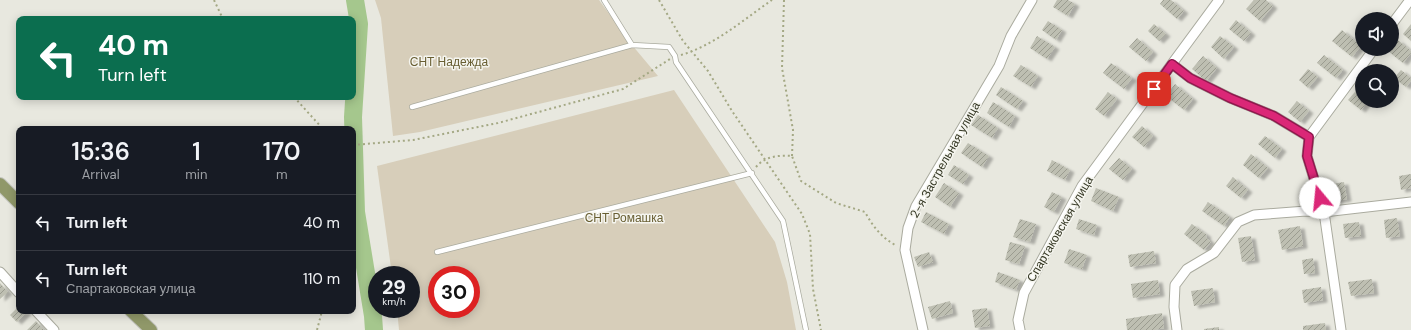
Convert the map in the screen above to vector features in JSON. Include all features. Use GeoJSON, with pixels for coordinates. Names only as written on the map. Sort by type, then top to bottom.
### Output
{"type":"FeatureCollection","features":[{"type":"Feature","properties":{"kind":"main road"},"geometry":{"type":"LineString","coordinates":[[0,184],[16,200]]}},
{"type":"Feature","properties":{"kind":"main road"},"geometry":{"type":"LineString","coordinates":[[134,314],[151,330]]}},
{"type":"Feature","properties":{"kind":"street","name":"2-я Застрельная улица"},"geometry":{"type":"LineString","coordinates":[[923,330],[905,250],[908,228],[916,206],[999,66],[1011,36],[1032,0]]}},
{"type":"Feature","properties":{"kind":"street","name":"Спартаковская улица"},"geometry":{"type":"LineString","coordinates":[[1020,330],[1018,320],[1024,293],[1082,186],[1219,0]]}},
{"type":"Feature","properties":{"kind":"street"},"geometry":{"type":"LineString","coordinates":[[1399,15],[1410,0]]}},
{"type":"Feature","properties":{"kind":"street"},"geometry":{"type":"LineString","coordinates":[[1341,330],[1324,212],[1307,156],[1309,137],[1369,56]]}},
{"type":"Feature","properties":{"kind":"street"},"geometry":{"type":"LineString","coordinates":[[1172,64],[1190,78],[1230,98],[1274,116],[1309,137]]}},
{"type":"Feature","properties":{"kind":"street"},"geometry":{"type":"LineString","coordinates":[[1177,330],[1174,306],[1175,286],[1187,269],[1214,253],[1238,222],[1254,215],[1306,211],[1324,212],[1411,202]]}},
{"type":"Feature","properties":{"kind":"street"},"geometry":{"type":"LineString","coordinates":[[0,272],[16,290]]}},
{"type":"Feature","properties":{"kind":"street"},"geometry":{"type":"LineString","coordinates":[[39,314],[54,330]]}},
{"type":"Feature","properties":{"kind":"lane"},"geometry":{"type":"LineString","coordinates":[[604,0],[632,45]]}},
{"type":"Feature","properties":{"kind":"lane"},"geometry":{"type":"LineString","coordinates":[[412,107],[632,45],[669,47],[675,56],[676,62],[783,221],[806,330]]}},
{"type":"Feature","properties":{"kind":"lane"},"geometry":{"type":"LineString","coordinates":[[437,252],[752,173]]}},
{"type":"Feature","properties":{"kind":"path"},"geometry":{"type":"LineString","coordinates":[[214,0],[222,16]]}},
{"type":"Feature","properties":{"kind":"path"},"geometry":{"type":"LineString","coordinates":[[659,0],[684,41],[708,71],[765,160],[802,214],[810,234],[813,289],[821,330]]}},
{"type":"Feature","properties":{"kind":"path"},"geometry":{"type":"LineString","coordinates":[[356,145],[413,140],[498,123],[623,88],[675,56],[692,52],[711,43],[772,0]]}},
{"type":"Feature","properties":{"kind":"path"},"geometry":{"type":"LineString","coordinates":[[784,0],[782,68],[793,130],[792,156],[801,181],[836,203],[865,212],[874,228],[886,240],[905,250]]}},
{"type":"Feature","properties":{"kind":"path"},"geometry":{"type":"LineString","coordinates":[[297,100],[321,126]]}},
{"type":"Feature","properties":{"kind":"path"},"geometry":{"type":"LineString","coordinates":[[752,173],[761,161],[780,155],[792,156]]}},
{"type":"Feature","properties":{"kind":"path"},"geometry":{"type":"LineString","coordinates":[[317,330],[321,314]]}},
{"type":"Feature","properties":{"kind":"green space","name":"СНТ Надежда"},"geometry":{"type":"Polygon","coordinates":[[[375,0],[599,0],[632,45],[658,76],[420,132],[393,136],[381,18],[375,0]]]}},
{"type":"Feature","properties":{"kind":"green space","name":"СНТ Ромашка"},"geometry":{"type":"Polygon","coordinates":[[[674,90],[775,242],[787,282],[796,330],[399,330],[398,318],[420,318],[420,266],[391,266],[377,166],[674,90]]]}},
{"type":"Feature","properties":{"kind":"building"},"geometry":{"type":"Polygon","coordinates":[[[1057,0],[1068,0],[1075,4],[1068,16],[1053,7],[1057,0]]]}},
{"type":"Feature","properties":{"kind":"building"},"geometry":{"type":"Polygon","coordinates":[[[1163,0],[1171,0],[1184,11],[1177,19],[1160,4],[1163,0]]]}},
{"type":"Feature","properties":{"kind":"building"},"geometry":{"type":"Polygon","coordinates":[[[1254,0],[1266,0],[1273,6],[1260,21],[1246,9],[1254,0]]]}},
{"type":"Feature","properties":{"kind":"building"},"geometry":{"type":"Polygon","coordinates":[[[1236,20],[1251,33],[1244,41],[1229,29],[1236,20]]]}},
{"type":"Feature","properties":{"kind":"building"},"geometry":{"type":"Polygon","coordinates":[[[1048,21],[1062,30],[1056,40],[1042,30],[1048,21]]]}},
{"type":"Feature","properties":{"kind":"building"},"geometry":{"type":"Polygon","coordinates":[[[1154,24],[1166,34],[1159,41],[1148,31],[1154,24]]]}},
{"type":"Feature","properties":{"kind":"building"},"geometry":{"type":"Polygon","coordinates":[[[1411,24],[1411,41],[1403,34],[1411,24]]]}},
{"type":"Feature","properties":{"kind":"building"},"geometry":{"type":"Polygon","coordinates":[[[1342,30],[1355,41],[1355,53],[1352,57],[1332,41],[1342,30]]]}},
{"type":"Feature","properties":{"kind":"building"},"geometry":{"type":"Polygon","coordinates":[[[1037,36],[1055,47],[1047,59],[1030,48],[1037,36]]]}},
{"type":"Feature","properties":{"kind":"building"},"geometry":{"type":"Polygon","coordinates":[[[1220,36],[1234,47],[1224,59],[1211,47],[1220,36]]]}},
{"type":"Feature","properties":{"kind":"building"},"geometry":{"type":"Polygon","coordinates":[[[1137,38],[1153,52],[1146,61],[1129,47],[1137,38]]]}},
{"type":"Feature","properties":{"kind":"building"},"geometry":{"type":"Polygon","coordinates":[[[1399,41],[1411,51],[1403,63],[1394,56],[1399,56],[1399,41]]]}},
{"type":"Feature","properties":{"kind":"building"},"geometry":{"type":"Polygon","coordinates":[[[1324,55],[1343,70],[1336,78],[1317,63],[1324,55]]]}},
{"type":"Feature","properties":{"kind":"building"},"geometry":{"type":"Polygon","coordinates":[[[1203,56],[1217,68],[1206,81],[1192,69],[1203,56]]]}},
{"type":"Feature","properties":{"kind":"building"},"geometry":{"type":"Polygon","coordinates":[[[1111,63],[1132,78],[1124,89],[1103,73],[1111,63]]]}},
{"type":"Feature","properties":{"kind":"building"},"geometry":{"type":"Polygon","coordinates":[[[1021,65],[1038,76],[1031,87],[1013,76],[1021,65]]]}},
{"type":"Feature","properties":{"kind":"building"},"geometry":{"type":"Polygon","coordinates":[[[1308,69],[1318,77],[1308,88],[1299,80],[1308,69]]]}},
{"type":"Feature","properties":{"kind":"building"},"geometry":{"type":"Polygon","coordinates":[[[1401,70],[1411,78],[1411,81],[1406,87],[1399,82],[1399,72],[1401,70]]]}},
{"type":"Feature","properties":{"kind":"building"},"geometry":{"type":"Polygon","coordinates":[[[1175,84],[1193,99],[1184,110],[1166,96],[1175,84]]]}},
{"type":"Feature","properties":{"kind":"building"},"geometry":{"type":"Polygon","coordinates":[[[1001,87],[1023,101],[1017,109],[996,95],[1001,87]]]}},
{"type":"Feature","properties":{"kind":"building"},"geometry":{"type":"Polygon","coordinates":[[[1108,92],[1117,99],[1104,116],[1095,109],[1108,92]]]}},
{"type":"Feature","properties":{"kind":"building"},"geometry":{"type":"Polygon","coordinates":[[[1355,92],[1355,105],[1348,100],[1355,92]]]}},
{"type":"Feature","properties":{"kind":"building"},"geometry":{"type":"Polygon","coordinates":[[[1297,101],[1309,111],[1300,122],[1288,112],[1297,101]]]}},
{"type":"Feature","properties":{"kind":"building"},"geometry":{"type":"Polygon","coordinates":[[[993,102],[1015,116],[1009,127],[987,113],[993,102]]]}},
{"type":"Feature","properties":{"kind":"building"},"geometry":{"type":"Polygon","coordinates":[[[978,115],[998,128],[992,138],[971,125],[978,115]]]}},
{"type":"Feature","properties":{"kind":"building"},"geometry":{"type":"Polygon","coordinates":[[[1142,126],[1153,136],[1144,147],[1132,137],[1142,126]]]}},
{"type":"Feature","properties":{"kind":"building"},"geometry":{"type":"Polygon","coordinates":[[[1265,136],[1282,149],[1275,158],[1258,144],[1265,136]]]}},
{"type":"Feature","properties":{"kind":"building"},"geometry":{"type":"Polygon","coordinates":[[[968,143],[989,156],[982,167],[961,153],[968,143]]]}},
{"type":"Feature","properties":{"kind":"building"},"geometry":{"type":"Polygon","coordinates":[[[1251,154],[1268,168],[1259,178],[1243,165],[1251,154]]]}},
{"type":"Feature","properties":{"kind":"building"},"geometry":{"type":"Polygon","coordinates":[[[1119,158],[1132,169],[1123,180],[1109,169],[1119,158]]]}},
{"type":"Feature","properties":{"kind":"building"},"geometry":{"type":"Polygon","coordinates":[[[1052,160],[1070,170],[1065,180],[1047,171],[1052,160]]]}},
{"type":"Feature","properties":{"kind":"building"},"geometry":{"type":"Polygon","coordinates":[[[954,165],[969,175],[963,184],[948,175],[954,165]]]}},
{"type":"Feature","properties":{"kind":"building"},"geometry":{"type":"Polygon","coordinates":[[[1411,174],[1411,188],[1401,190],[1399,176],[1411,174]]]}},
{"type":"Feature","properties":{"kind":"building"},"geometry":{"type":"Polygon","coordinates":[[[1233,177],[1248,190],[1241,198],[1226,186],[1233,177]]]}},
{"type":"Feature","properties":{"kind":"building"},"geometry":{"type":"Polygon","coordinates":[[[1344,182],[1347,199],[1335,201],[1332,184],[1344,182]]]}},
{"type":"Feature","properties":{"kind":"building"},"geometry":{"type":"Polygon","coordinates":[[[944,183],[959,193],[950,207],[935,197],[944,183]]]}},
{"type":"Feature","properties":{"kind":"building"},"geometry":{"type":"Polygon","coordinates":[[[1096,188],[1119,197],[1113,211],[1091,201],[1096,188]]]}},
{"type":"Feature","properties":{"kind":"building"},"geometry":{"type":"Polygon","coordinates":[[[1052,192],[1062,197],[1054,212],[1044,207],[1052,192]]]}},
{"type":"Feature","properties":{"kind":"building"},"geometry":{"type":"Polygon","coordinates":[[[1208,202],[1230,217],[1224,226],[1202,211],[1208,202]]]}},
{"type":"Feature","properties":{"kind":"building"},"geometry":{"type":"Polygon","coordinates":[[[926,212],[949,224],[944,234],[921,222],[926,212]]]}},
{"type":"Feature","properties":{"kind":"building"},"geometry":{"type":"Polygon","coordinates":[[[1397,218],[1400,236],[1386,238],[1384,220],[1397,218]]]}},
{"type":"Feature","properties":{"kind":"building"},"geometry":{"type":"Polygon","coordinates":[[[1020,219],[1036,224],[1030,242],[1013,237],[1020,219]]]}},
{"type":"Feature","properties":{"kind":"building"},"geometry":{"type":"Polygon","coordinates":[[[1079,219],[1097,225],[1094,235],[1076,229],[1079,219]]]}},
{"type":"Feature","properties":{"kind":"building"},"geometry":{"type":"Polygon","coordinates":[[[1359,222],[1361,236],[1345,238],[1343,224],[1359,222]]]}},
{"type":"Feature","properties":{"kind":"building"},"geometry":{"type":"Polygon","coordinates":[[[1192,224],[1207,235],[1206,237],[1211,242],[1204,250],[1184,234],[1192,224]]]}},
{"type":"Feature","properties":{"kind":"building"},"geometry":{"type":"Polygon","coordinates":[[[1300,226],[1303,246],[1282,250],[1278,230],[1300,226]]]}},
{"type":"Feature","properties":{"kind":"building"},"geometry":{"type":"Polygon","coordinates":[[[1251,236],[1255,260],[1242,262],[1238,238],[1251,236]]]}},
{"type":"Feature","properties":{"kind":"building"},"geometry":{"type":"Polygon","coordinates":[[[1010,242],[1025,246],[1019,264],[1005,260],[1010,242]]]}},
{"type":"Feature","properties":{"kind":"building"},"geometry":{"type":"Polygon","coordinates":[[[1069,249],[1087,255],[1082,269],[1064,263],[1069,249]]]}},
{"type":"Feature","properties":{"kind":"building"},"geometry":{"type":"Polygon","coordinates":[[[1154,251],[1156,263],[1130,267],[1128,255],[1154,251]]]}},
{"type":"Feature","properties":{"kind":"building"},"geometry":{"type":"Polygon","coordinates":[[[929,252],[933,262],[918,267],[914,257],[929,252]]]}},
{"type":"Feature","properties":{"kind":"building"},"geometry":{"type":"Polygon","coordinates":[[[1313,258],[1315,273],[1304,274],[1302,260],[1313,258]]]}},
{"type":"Feature","properties":{"kind":"building"},"geometry":{"type":"Polygon","coordinates":[[[998,272],[1020,280],[1016,290],[995,282],[998,272]]]}},
{"type":"Feature","properties":{"kind":"building"},"geometry":{"type":"Polygon","coordinates":[[[1372,279],[1374,293],[1351,296],[1348,282],[1372,279]]]}},
{"type":"Feature","properties":{"kind":"building"},"geometry":{"type":"Polygon","coordinates":[[[1158,280],[1160,294],[1133,298],[1131,284],[1158,280]]]}},
{"type":"Feature","properties":{"kind":"building"},"geometry":{"type":"Polygon","coordinates":[[[0,283],[8,292],[0,299],[0,283]]]}},
{"type":"Feature","properties":{"kind":"building"},"geometry":{"type":"Polygon","coordinates":[[[1321,287],[1323,300],[1304,303],[1302,290],[1321,287]]]}},
{"type":"Feature","properties":{"kind":"building"},"geometry":{"type":"Polygon","coordinates":[[[1213,288],[1215,302],[1194,306],[1191,291],[1213,288]]]}},
{"type":"Feature","properties":{"kind":"building"},"geometry":{"type":"Polygon","coordinates":[[[950,301],[953,313],[932,319],[928,307],[950,301]]]}},
{"type":"Feature","properties":{"kind":"building"},"geometry":{"type":"Polygon","coordinates":[[[987,308],[990,326],[975,328],[972,310],[987,308]]]}},
{"type":"Feature","properties":{"kind":"building"},"geometry":{"type":"Polygon","coordinates":[[[16,309],[16,314],[25,314],[17,322],[10,315],[16,309]]]}},
{"type":"Feature","properties":{"kind":"building"},"geometry":{"type":"Polygon","coordinates":[[[1162,313],[1164,328],[1155,330],[1127,330],[1126,319],[1162,313]]]}},
{"type":"Feature","properties":{"kind":"building"},"geometry":{"type":"Polygon","coordinates":[[[36,321],[44,330],[27,330],[36,321]]]}},
{"type":"Feature","properties":{"kind":"building"},"geometry":{"type":"Polygon","coordinates":[[[1325,323],[1326,330],[1303,330],[1303,326],[1325,323]]]}},
{"type":"Feature","properties":{"kind":"building"},"geometry":{"type":"Polygon","coordinates":[[[1219,327],[1219,330],[1204,330],[1204,329],[1219,327]]]}},
{"type":"Feature","properties":{"kind":"waterway"},"geometry":{"type":"LineString","coordinates":[[355,0],[359,24],[356,70]]}},
{"type":"Feature","properties":{"kind":"waterway"},"geometry":{"type":"LineString","coordinates":[[353,126],[354,100]]}},
{"type":"Feature","properties":{"kind":"waterway"},"geometry":{"type":"LineString","coordinates":[[356,212],[374,330]]}},
{"type":"Feature","properties":{"kind":"route"},"geometry":{"type":"LineString","coordinates":[[1154,89],[1172,64],[1190,78],[1230,98],[1274,116],[1309,137],[1307,156],[1320,198]]}}]}
